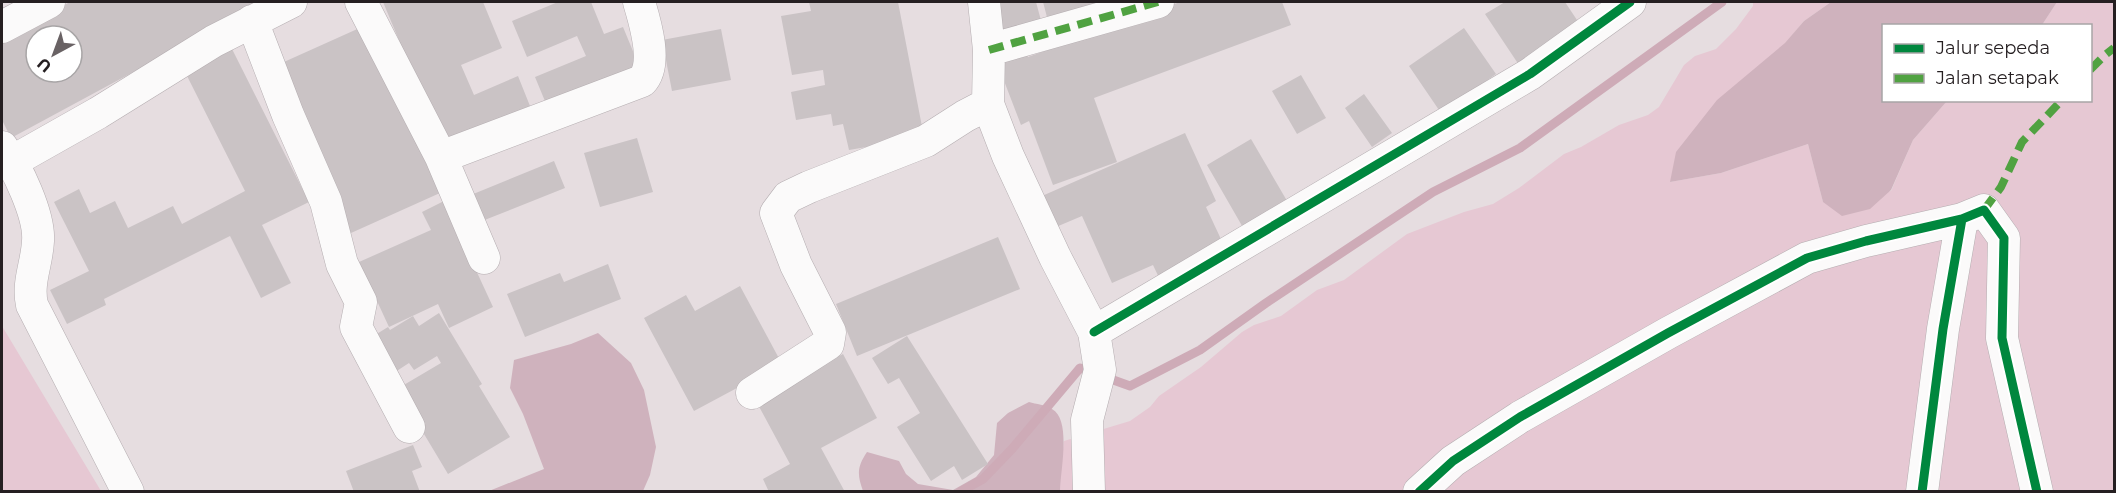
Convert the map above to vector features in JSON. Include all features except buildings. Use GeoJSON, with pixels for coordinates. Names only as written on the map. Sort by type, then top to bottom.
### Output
{"type":"FeatureCollection","features":[{"type":"Feature","properties":{"kind":"street"},"geometry":{"type":"LineString","coordinates":[[2,27],[49,2]]}},
{"type":"Feature","properties":{"kind":"street"},"geometry":{"type":"LineString","coordinates":[[128,492],[32,305],[31,280],[39,230],[7,154],[98,113],[214,41],[291,2]]}},
{"type":"Feature","properties":{"kind":"street"},"geometry":{"type":"LineString","coordinates":[[361,2],[441,157],[484,258]]}},
{"type":"Feature","properties":{"kind":"street"},"geometry":{"type":"LineString","coordinates":[[441,157],[642,81],[649,72],[650,66],[646,31],[639,2]]}},
{"type":"Feature","properties":{"kind":"street"},"geometry":{"type":"LineString","coordinates":[[984,2],[989,50],[988,104],[1008,156],[1055,257],[1094,332],[1100,370],[1089,414],[1089,492]]}},
{"type":"Feature","properties":{"kind":"street"},"geometry":{"type":"LineString","coordinates":[[989,50],[1158,2]]}},
{"type":"Feature","properties":{"kind":"street"},"geometry":{"type":"LineString","coordinates":[[1094,332],[1530,74],[1630,2]]}},
{"type":"Feature","properties":{"kind":"street"},"geometry":{"type":"LineString","coordinates":[[252,21],[288,115],[326,202],[342,264],[361,302],[356,327],[409,427]]}},
{"type":"Feature","properties":{"kind":"street"},"geometry":{"type":"LineString","coordinates":[[752,393],[828,344],[830,332],[796,265],[776,213],[788,197],[926,141],[988,104]]}},
{"type":"Feature","properties":{"kind":"street"},"geometry":{"type":"LineString","coordinates":[[1419,492],[1453,460],[1520,417],[1807,258],[1866,241],[1962,219],[1984,210],[2004,238],[2002,338],[2037,492]]}},
{"type":"Feature","properties":{"kind":"street"},"geometry":{"type":"LineString","coordinates":[[1922,492],[1943,329],[1962,219]]}},
{"type":"Feature","properties":{"kind":"shaded area"},"geometry":{"type":"Polygon","coordinates":[[[1753,2],[1831,2],[1804,21],[1670,182],[1721,173],[1808,144],[1823,202],[1891,191],[1913,140],[1946,102],[2092,102],[2092,24],[2043,24],[2057,2],[2114,2],[2114,491],[1060,492],[1064,441],[1130,421],[1150,407],[1159,396],[1201,367],[1242,332],[1254,325],[1281,316],[1317,290],[1344,280],[1407,234],[1464,212],[1493,204],[1519,188],[1564,154],[1619,125],[1648,115],[1659,107],[1684,65],[1695,56],[1716,49],[1736,29],[1753,6],[1753,2]]]}},
{"type":"Feature","properties":{"kind":"shaded area"},"geometry":{"type":"Polygon","coordinates":[[[1831,2],[2057,2],[2043,24],[1882,24],[1882,102],[1946,102],[1913,140],[1891,190],[1870,209],[1842,216],[1823,202],[1808,144],[1721,173],[1670,182],[1676,152],[1717,100],[1785,43],[1804,21],[1831,2]]]}},
{"type":"Feature","properties":{"kind":"shaded area"},"geometry":{"type":"Polygon","coordinates":[[[2,326],[101,491],[2,491],[2,326]]]}},
{"type":"Feature","properties":{"kind":"shaded area"},"geometry":{"type":"Polygon","coordinates":[[[598,333],[631,363],[644,390],[656,447],[650,475],[643,491],[489,491],[544,469],[523,414],[510,388],[514,360],[571,344],[598,333]]]}},
{"type":"Feature","properties":{"kind":"shaded area"},"geometry":{"type":"Polygon","coordinates":[[[1029,402],[1052,409],[1062,424],[1064,447],[1060,491],[863,491],[859,471],[867,452],[899,461],[906,474],[918,484],[953,490],[976,477],[994,455],[997,423],[1008,413],[1029,402]]]}},
{"type":"Feature","properties":{"kind":"waterway"},"geometry":{"type":"LineString","coordinates":[[960,492],[983,479],[1012,449],[1080,368],[1130,386],[1200,350],[1266,303],[1433,192],[1520,148],[1722,2]]}},
{"type":"Feature","properties":{"kind":"marked path"},"geometry":{"type":"LineString","coordinates":[[989,50],[1158,2]]}},
{"type":"Feature","properties":{"kind":"marked path"},"geometry":{"type":"LineString","coordinates":[[2092,68],[2114,48]]}},
{"type":"Feature","properties":{"kind":"marked path"},"geometry":{"type":"LineString","coordinates":[[1984,210],[2001,187],[2022,142],[2060,102]]}},
{"type":"Feature","properties":{"kind":"cycle path"},"geometry":{"type":"LineString","coordinates":[[1094,332],[1530,74],[1630,2]]}},
{"type":"Feature","properties":{"kind":"cycle path"},"geometry":{"type":"LineString","coordinates":[[1922,492],[1943,329],[1962,219],[1984,210],[2004,238],[2002,338],[2037,492]]}},
{"type":"Feature","properties":{"kind":"cycle path"},"geometry":{"type":"LineString","coordinates":[[1419,492],[1453,461],[1520,417],[1807,258],[1866,241],[1962,219]]}}]}
